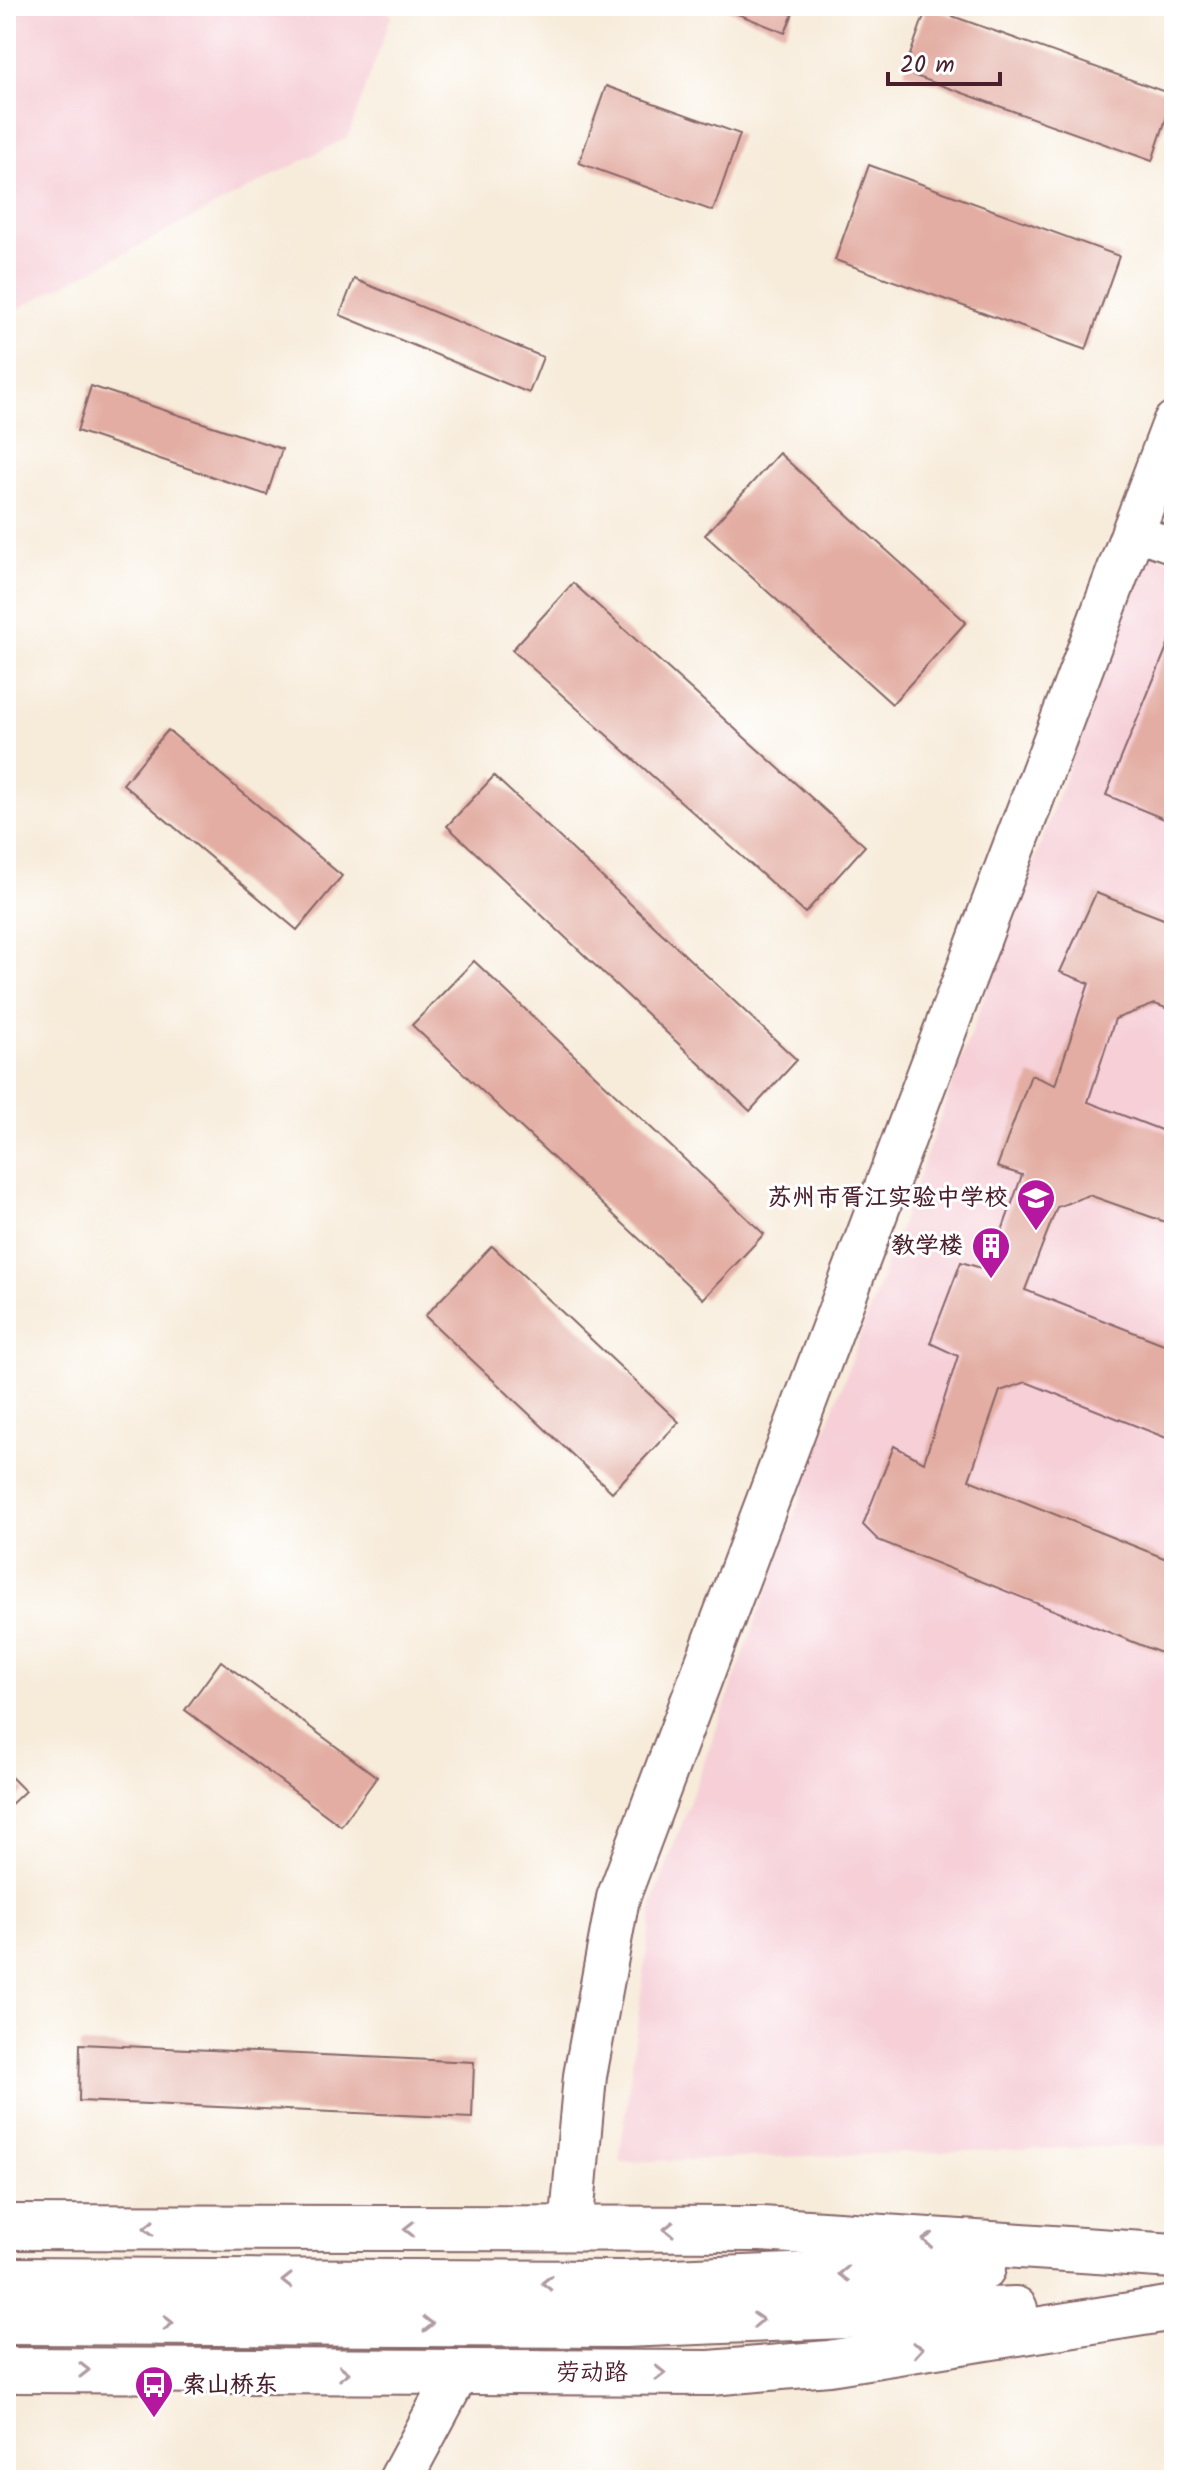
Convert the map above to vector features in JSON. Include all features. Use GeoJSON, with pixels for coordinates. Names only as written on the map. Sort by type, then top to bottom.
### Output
{"type":"FeatureCollection","features":[{"type":"Feature","properties":{"kind":"main road","name":"劳动路"},"geometry":{"type":"LineString","coordinates":[[6,2227],[761,2229],[1174,2258]]}},
{"type":"Feature","properties":{"kind":"main road","name":"劳动路"},"geometry":{"type":"LineString","coordinates":[[6,2280],[624,2304],[1174,2258]]}},
{"type":"Feature","properties":{"kind":"main road","name":"劳动路"},"geometry":{"type":"LineString","coordinates":[[6,2322],[624,2304],[1174,2306]]}},
{"type":"Feature","properties":{"kind":"main road","name":"劳动路"},"geometry":{"type":"LineString","coordinates":[[6,2370],[710,2373],[829,2363],[1174,2306]]}},
{"type":"Feature","properties":{"kind":"street"},"geometry":{"type":"LineString","coordinates":[[571,2229],[585,2076],[618,1898],[1174,423]]}},
{"type":"Feature","properties":{"kind":"street"},"geometry":{"type":"LineString","coordinates":[[1134,532],[1174,546]]}},
{"type":"Feature","properties":{"kind":"street"},"geometry":{"type":"LineString","coordinates":[[400,2480],[457,2374]]}},
{"type":"Feature","properties":{"kind":"shaded area"},"geometry":{"type":"Polygon","coordinates":[[[6,6],[371,6],[392,14],[348,137],[6,315],[6,6]]]}},
{"type":"Feature","properties":{"kind":"shaded area","name":"苏州市胥江实验中学校"},"geometry":{"type":"Polygon","coordinates":[[[1147,552],[1174,562],[1174,2145],[619,2162],[653,1902],[1147,552]]]}},
{"type":"Feature","properties":{"kind":"building"},"geometry":{"type":"Polygon","coordinates":[[[718,6],[796,6],[785,33],[718,6]]]}},
{"type":"Feature","properties":{"kind":"building"},"geometry":{"type":"Polygon","coordinates":[[[927,7],[1174,95],[1152,161],[904,72],[927,7]]]}},
{"type":"Feature","properties":{"kind":"building"},"geometry":{"type":"Polygon","coordinates":[[[606,86],[740,134],[713,211],[579,163],[606,86]]]}},
{"type":"Feature","properties":{"kind":"building"},"geometry":{"type":"Polygon","coordinates":[[[869,165],[1119,256],[1086,350],[835,260],[869,165]]]}},
{"type":"Feature","properties":{"kind":"building"},"geometry":{"type":"Polygon","coordinates":[[[354,279],[543,357],[529,393],[340,315],[354,279]]]}},
{"type":"Feature","properties":{"kind":"building"},"geometry":{"type":"Polygon","coordinates":[[[91,386],[282,449],[267,495],[77,431],[91,386]]]}},
{"type":"Feature","properties":{"kind":"building"},"geometry":{"type":"Polygon","coordinates":[[[779,453],[966,622],[892,704],[705,535],[779,453]]]}},
{"type":"Feature","properties":{"kind":"building"},"geometry":{"type":"Polygon","coordinates":[[[573,583],[865,846],[805,913],[512,650],[573,583]]]}},
{"type":"Feature","properties":{"kind":"building"},"geometry":{"type":"Polygon","coordinates":[[[1174,630],[1174,823],[1106,795],[1174,630]]]}},
{"type":"Feature","properties":{"kind":"building"},"geometry":{"type":"Polygon","coordinates":[[[168,730],[342,876],[297,930],[123,784],[168,730]]]}},
{"type":"Feature","properties":{"kind":"building"},"geometry":{"type":"Polygon","coordinates":[[[494,776],[797,1060],[750,1111],[447,826],[494,776]]]}},
{"type":"Feature","properties":{"kind":"building","name":"教学楼"},"geometry":{"type":"Polygon","coordinates":[[[1096,893],[1174,923],[1174,1011],[1155,1004],[1115,1019],[1088,1102],[1174,1135],[1174,1225],[1089,1195],[1057,1207],[1025,1290],[1174,1348],[1174,1441],[1026,1382],[1000,1391],[969,1480],[1174,1562],[1171,1657],[878,1540],[863,1525],[894,1446],[924,1462],[958,1356],[930,1343],[961,1262],[988,1270],[1022,1175],[997,1167],[1031,1075],[1055,1085],[1089,983],[1060,972],[1096,893]]]}},
{"type":"Feature","properties":{"kind":"building"},"geometry":{"type":"Polygon","coordinates":[[[474,961],[764,1234],[703,1299],[412,1025],[474,961]]]}},
{"type":"Feature","properties":{"kind":"building"},"geometry":{"type":"Polygon","coordinates":[[[492,1246],[679,1422],[612,1492],[425,1316],[492,1246]]]}},
{"type":"Feature","properties":{"kind":"building"},"geometry":{"type":"Polygon","coordinates":[[[221,1661],[377,1777],[341,1826],[185,1710],[221,1661]]]}},
{"type":"Feature","properties":{"kind":"building"},"geometry":{"type":"Polygon","coordinates":[[[6,1772],[25,1791],[6,1809],[6,1772]]]}},
{"type":"Feature","properties":{"kind":"building"},"geometry":{"type":"Polygon","coordinates":[[[80,2044],[474,2062],[472,2118],[79,2101],[80,2044]]]}},
{"type":"Feature","properties":{"kind":"place","name":"苏州市胥江实验中学校"},"geometry":{"type":"Point","coordinates":[1036,1232]}},
{"type":"Feature","properties":{"kind":"place","name":"教学楼"},"geometry":{"type":"Point","coordinates":[991,1280]}},
{"type":"Feature","properties":{"kind":"place","name":"索山桥东"},"geometry":{"type":"Point","coordinates":[154,2419]}}]}
